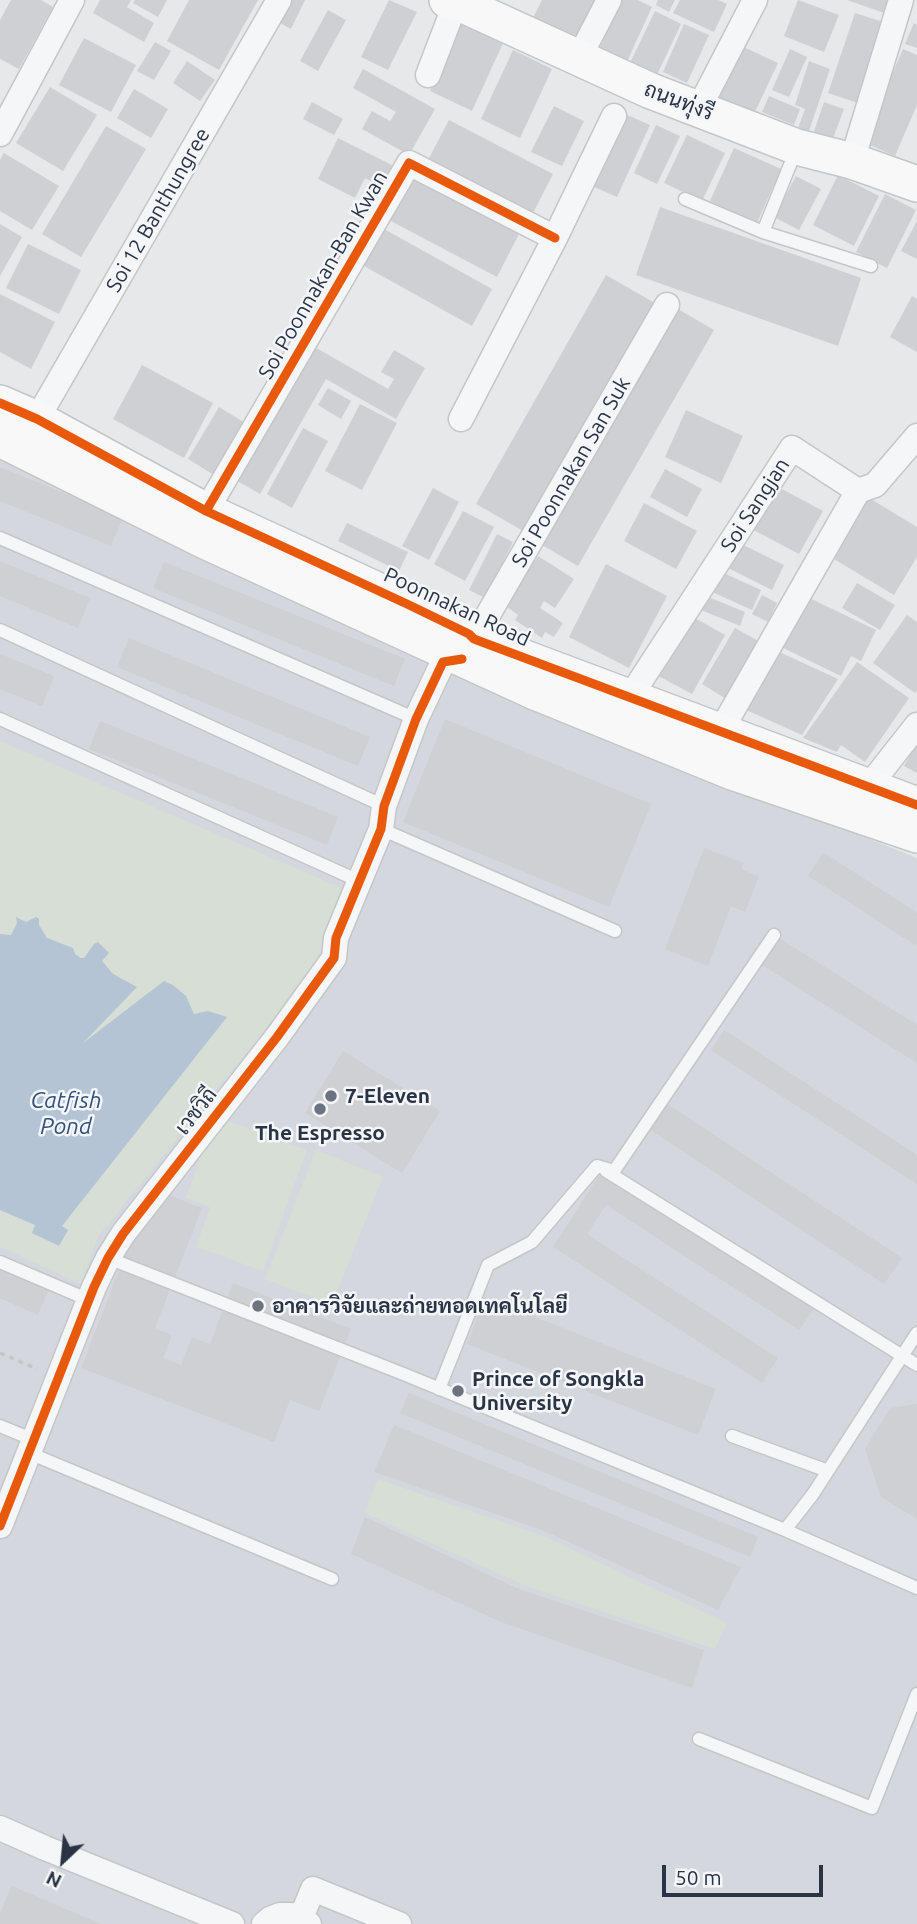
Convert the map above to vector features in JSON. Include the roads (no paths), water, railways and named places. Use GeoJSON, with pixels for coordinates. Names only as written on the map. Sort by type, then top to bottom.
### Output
{"type":"FeatureCollection","features":[{"type":"Feature","properties":{"kind":"street"},"geometry":{"type":"LineString","coordinates":[[0,134],[72,0]]}},
{"type":"Feature","properties":{"kind":"street","name":"Soi 12 Banthungree"},"geometry":{"type":"LineString","coordinates":[[19,436],[279,0]]}},
{"type":"Feature","properties":{"kind":"street"},"geometry":{"type":"LineString","coordinates":[[579,58],[609,0]]}},
{"type":"Feature","properties":{"kind":"street"},"geometry":{"type":"LineString","coordinates":[[699,108],[755,0]]}},
{"type":"Feature","properties":{"kind":"street"},"geometry":{"type":"LineString","coordinates":[[852,161],[901,0]]}},
{"type":"Feature","properties":{"kind":"street"},"geometry":{"type":"LineString","coordinates":[[428,75],[451,1]]}},
{"type":"Feature","properties":{"kind":"street","name":"ถนนทุ่งรี"},"geometry":{"type":"LineString","coordinates":[[451,1],[651,92],[797,147],[852,161],[917,184]]}},
{"type":"Feature","properties":{"kind":"street"},"geometry":{"type":"LineString","coordinates":[[461,419],[555,238],[614,116]]}},
{"type":"Feature","properties":{"kind":"street","name":"Soi Poonnakan-Ban Kwan"},"geometry":{"type":"LineString","coordinates":[[206,511],[409,163],[555,238]]}},
{"type":"Feature","properties":{"kind":"street","name":"Soi Poonnakan San Suk"},"geometry":{"type":"LineString","coordinates":[[468,649],[667,305]]}},
{"type":"Feature","properties":{"kind":"street","name":"Poonnakan Road"},"geometry":{"type":"LineString","coordinates":[[0,403],[19,436],[218,546],[468,649],[630,697],[917,805]]}},
{"type":"Feature","properties":{"kind":"street","name":"Poonnakan Road"},"geometry":{"type":"LineString","coordinates":[[19,436],[206,511],[407,604],[469,634],[468,649]]}},
{"type":"Feature","properties":{"kind":"street"},"geometry":{"type":"LineString","coordinates":[[720,732],[858,491],[875,485],[917,436]]}},
{"type":"Feature","properties":{"kind":"street","name":"Soi Sangjan"},"geometry":{"type":"LineString","coordinates":[[630,697],[792,448],[858,491]]}},
{"type":"Feature","properties":{"kind":"street","name":"Poonnakan Road"},"geometry":{"type":"LineString","coordinates":[[468,649],[535,692],[732,772],[917,835]]}},
{"type":"Feature","properties":{"kind":"street","name":"เวชวิถี"},"geometry":{"type":"LineString","coordinates":[[0,1526],[107,1258],[122,1234],[277,1037],[334,958],[336,938],[383,818],[416,719],[443,662],[468,649]]}},
{"type":"Feature","properties":{"kind":"street"},"geometry":{"type":"LineString","coordinates":[[869,786],[917,724]]}},
{"type":"Feature","properties":{"kind":"street"},"geometry":{"type":"LineString","coordinates":[[0,1828],[232,1924]]}},
{"type":"Feature","properties":{"kind":"street"},"geometry":{"type":"LineString","coordinates":[[264,1924],[271,1919],[291,1915],[305,1921],[313,1889],[398,1924]]}},
{"type":"Feature","properties":{"kind":"lane"},"geometry":{"type":"LineString","coordinates":[[763,232],[797,147]]}},
{"type":"Feature","properties":{"kind":"lane"},"geometry":{"type":"LineString","coordinates":[[685,199],[763,232],[871,266]]}},
{"type":"Feature","properties":{"kind":"lane"},"geometry":{"type":"LineString","coordinates":[[0,538],[416,719]]}},
{"type":"Feature","properties":{"kind":"lane"},"geometry":{"type":"LineString","coordinates":[[0,630],[615,931]]}},
{"type":"Feature","properties":{"kind":"lane"},"geometry":{"type":"LineString","coordinates":[[0,719],[359,881]]}},
{"type":"Feature","properties":{"kind":"lane"},"geometry":{"type":"LineString","coordinates":[[597,1166],[614,1171],[774,935]]}},
{"type":"Feature","properties":{"kind":"lane"},"geometry":{"type":"LineString","coordinates":[[439,1389],[488,1265],[533,1242],[597,1166]]}},
{"type":"Feature","properties":{"kind":"lane"},"geometry":{"type":"LineString","coordinates":[[597,1166],[917,1365]]}},
{"type":"Feature","properties":{"kind":"lane"},"geometry":{"type":"LineString","coordinates":[[107,1258],[389,1368],[785,1530],[917,1588]]}},
{"type":"Feature","properties":{"kind":"lane"},"geometry":{"type":"LineString","coordinates":[[0,1262],[89,1300]]}},
{"type":"Feature","properties":{"kind":"lane"},"geometry":{"type":"LineString","coordinates":[[785,1530],[828,1472],[917,1333]]}},
{"type":"Feature","properties":{"kind":"lane"},"geometry":{"type":"LineString","coordinates":[[0,1426],[31,1447],[332,1579]]}},
{"type":"Feature","properties":{"kind":"lane"},"geometry":{"type":"LineString","coordinates":[[732,1436],[828,1472]]}},
{"type":"Feature","properties":{"kind":"lane"},"geometry":{"type":"LineString","coordinates":[[699,1739],[872,1808],[917,1694]]}},
{"type":"Feature","properties":{"kind":"water","name":"Catfish Pond"},"geometry":{"type":"Polygon","coordinates":[[[16,917],[26,922],[36,917],[47,938],[73,948],[75,954],[81,958],[98,942],[109,953],[102,961],[113,974],[137,987],[83,1043],[164,981],[186,996],[194,1014],[208,1011],[227,1017],[62,1226],[68,1230],[59,1246],[32,1233],[35,1225],[0,1210],[0,934],[11,935],[17,923],[16,917]]]}},
{"type":"Feature","properties":{"kind":"place","name":"7-Eleven"},"geometry":{"type":"Point","coordinates":[331,1096]}},
{"type":"Feature","properties":{"kind":"place","name":"The Espresso"},"geometry":{"type":"Point","coordinates":[320,1109]}},
{"type":"Feature","properties":{"kind":"place","name":"อาคารวิจัยและถ่ายทอดเทคโนโลยี"},"geometry":{"type":"Point","coordinates":[258,1306]}},
{"type":"Feature","properties":{"kind":"place","name":"Prince of Songkla University"},"geometry":{"type":"Point","coordinates":[458,1391]}}]}
